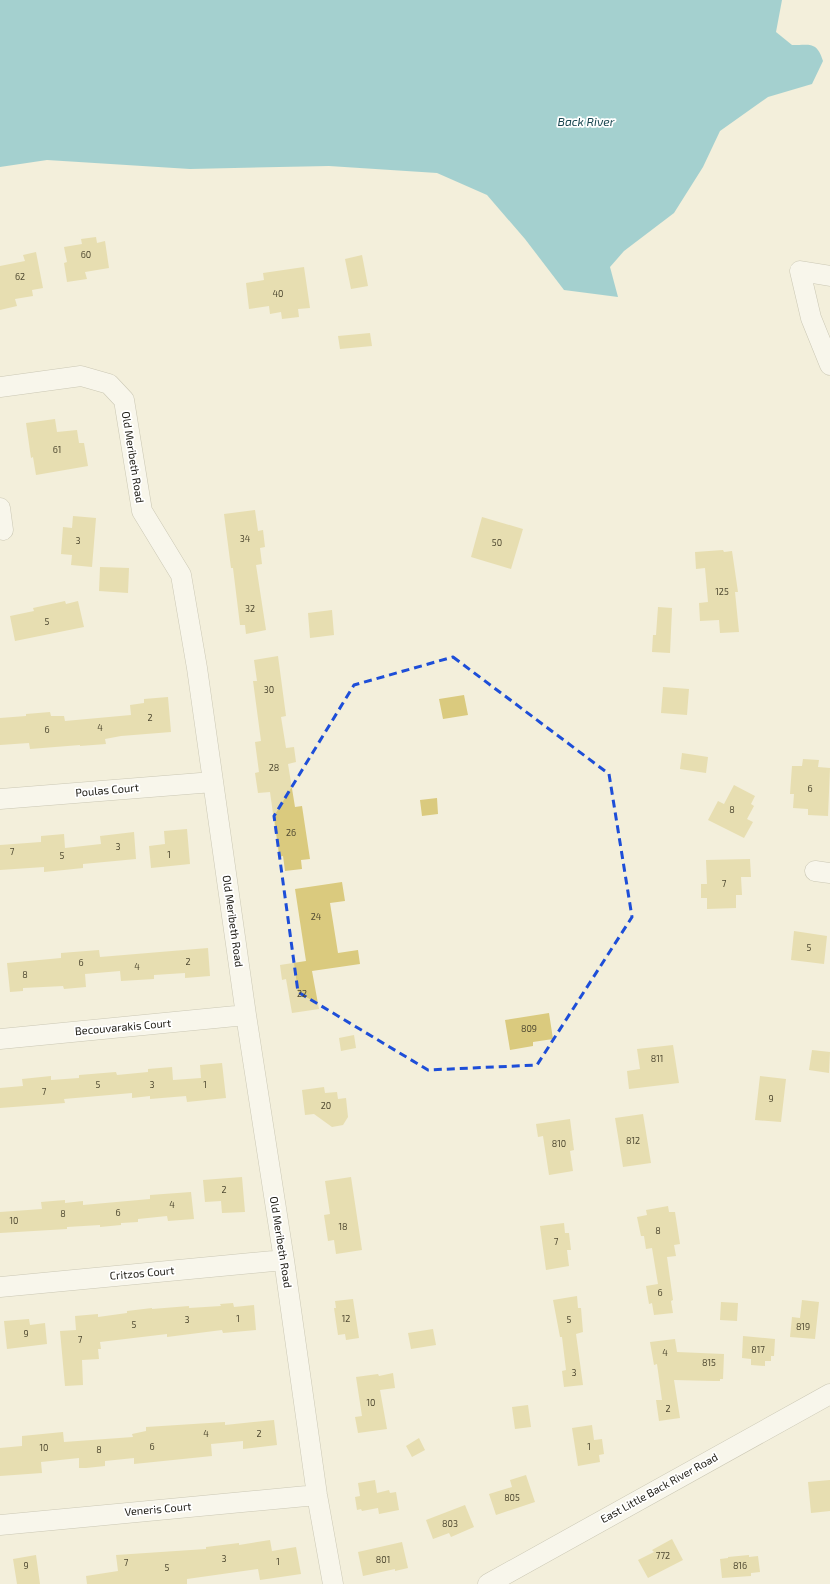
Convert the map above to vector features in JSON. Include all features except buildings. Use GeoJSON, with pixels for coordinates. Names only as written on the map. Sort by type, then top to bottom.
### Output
{"type":"FeatureCollection","features":[{"type":"Feature","properties":{"kind":"street"},"geometry":{"type":"LineString","coordinates":[[830,276],[800,272],[810,318],[830,365]]}},
{"type":"Feature","properties":{"kind":"street","name":"Old Meribeth Road"},"geometry":{"type":"LineString","coordinates":[[0,387],[81,376],[109,384],[124,400],[142,511],[181,576],[197,668],[246,1015],[284,1260],[317,1495],[333,1584]]}},
{"type":"Feature","properties":{"kind":"street"},"geometry":{"type":"LineString","coordinates":[[0,508],[4,530]]}},
{"type":"Feature","properties":{"kind":"street","name":"Poulas Court"},"geometry":{"type":"LineString","coordinates":[[0,799],[213,782]]}},
{"type":"Feature","properties":{"kind":"street","name":"Becouvarakis Court"},"geometry":{"type":"LineString","coordinates":[[0,1039],[246,1015]]}},
{"type":"Feature","properties":{"kind":"street","name":"Critzos Court"},"geometry":{"type":"LineString","coordinates":[[0,1287],[284,1260]]}},
{"type":"Feature","properties":{"kind":"street","name":"East Little Back River Road"},"geometry":{"type":"LineString","coordinates":[[498,1582],[645,1496],[830,1394]]}},
{"type":"Feature","properties":{"kind":"street","name":"Veneris Court"},"geometry":{"type":"LineString","coordinates":[[0,1525],[317,1495]]}},
{"type":"Feature","properties":{"kind":"highlighted area"},"geometry":{"type":"Polygon","coordinates":[[[453,657],[609,774],[632,917],[537,1065],[428,1070],[298,992],[274,816],[354,685],[453,657]]]}},
{"type":"Feature","properties":{"kind":"water","name":"Back River"},"geometry":{"type":"Polygon","coordinates":[[[0,0],[782,0],[776,32],[792,45],[808,45],[815,47],[821,55],[823,61],[812,84],[768,97],[720,131],[703,167],[674,213],[624,251],[610,267],[618,297],[564,290],[525,239],[487,195],[437,173],[329,166],[190,169],[47,160],[0,167],[0,0]]]}}]}
